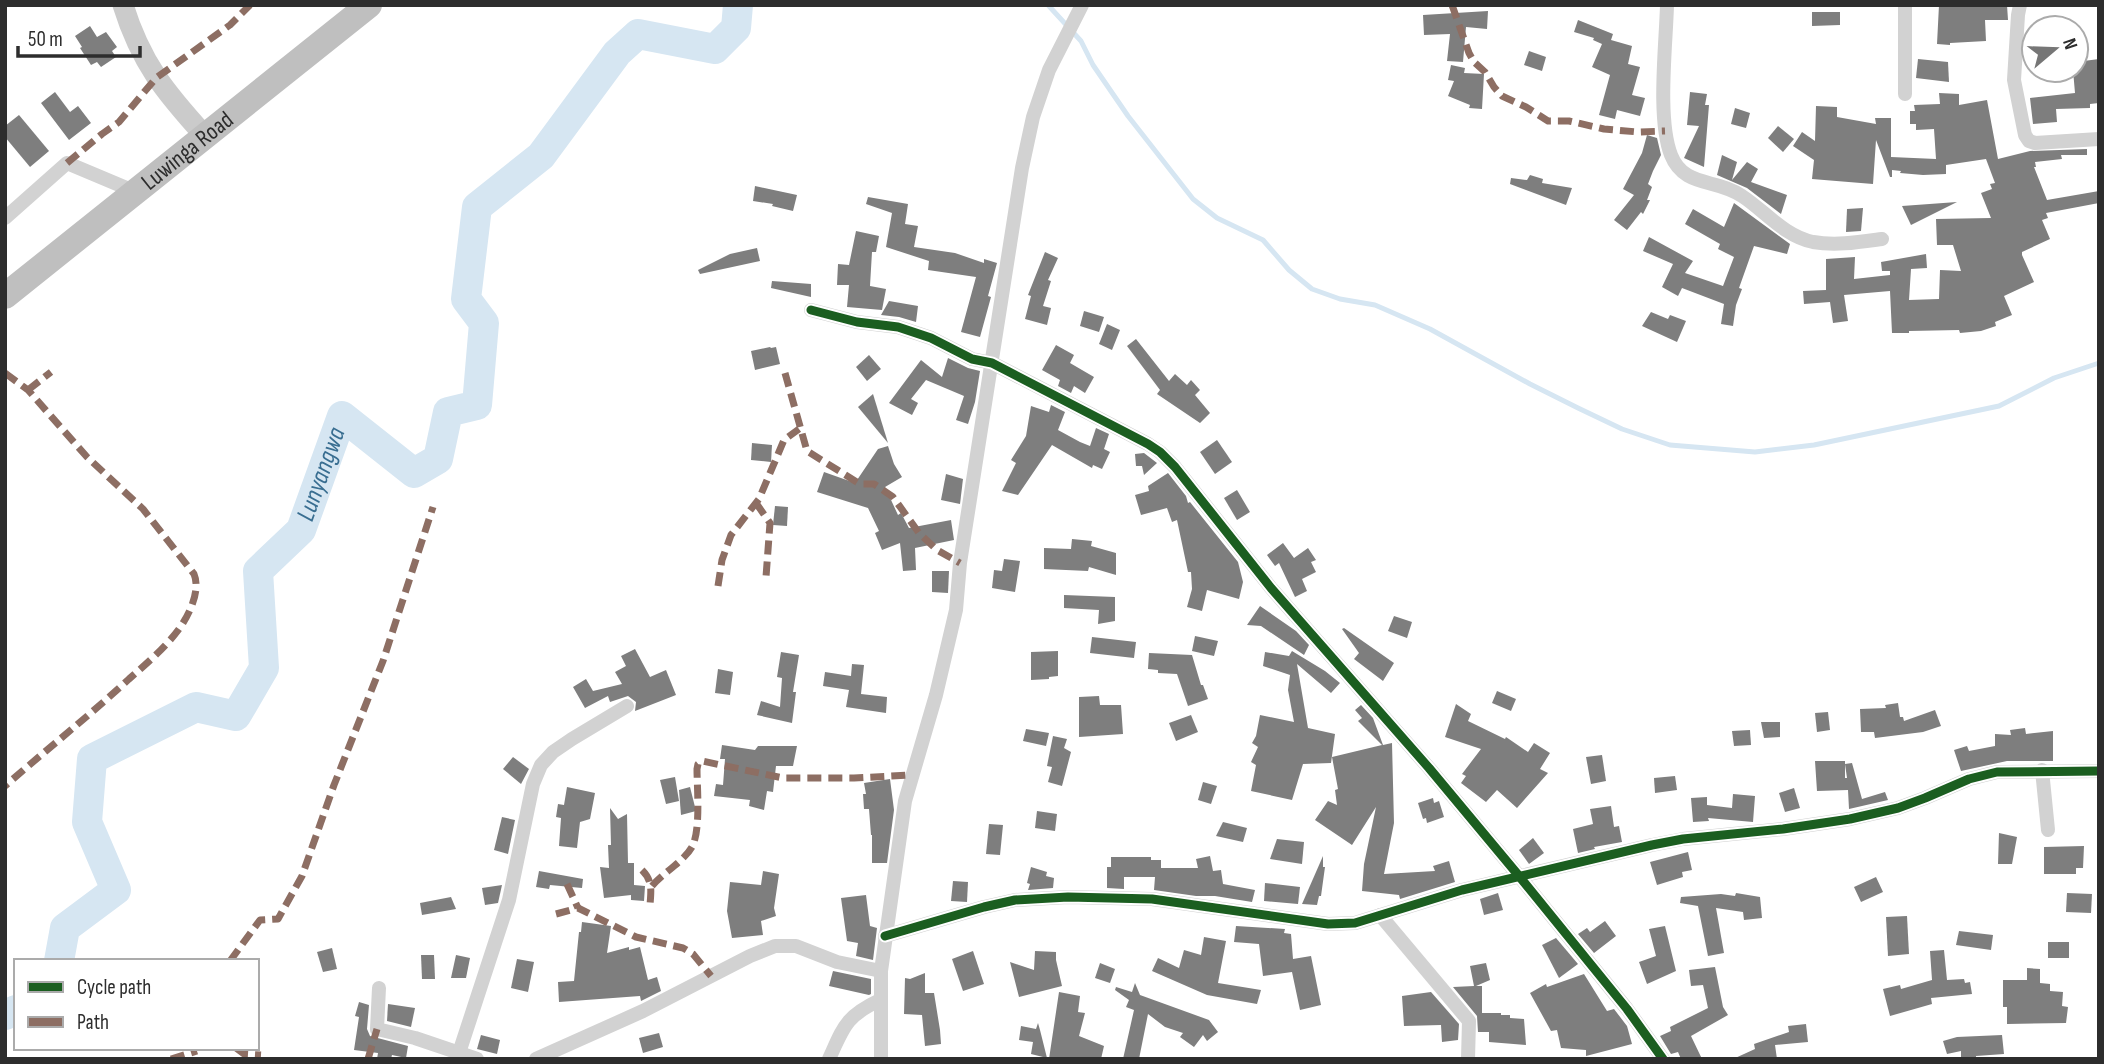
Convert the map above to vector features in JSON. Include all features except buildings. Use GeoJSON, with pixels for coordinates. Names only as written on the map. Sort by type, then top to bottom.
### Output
{"type":"FeatureCollection","features":[{"type":"Feature","properties":{"kind":"highway","name":"Luwinga Road"},"geometry":{"type":"LineString","coordinates":[[5,296],[369,5]]}},
{"type":"Feature","properties":{"kind":"street"},"geometry":{"type":"LineString","coordinates":[[123,5],[139,50],[156,78],[205,136]]}},
{"type":"Feature","properties":{"kind":"street"},"geometry":{"type":"LineString","coordinates":[[881,1059],[881,971],[905,801],[936,695],[956,610],[960,562],[1022,168],[1033,117],[1049,70],[1082,5]]}},
{"type":"Feature","properties":{"kind":"street"},"geometry":{"type":"LineString","coordinates":[[1667,5],[1665,131],[1677,168],[1687,176],[1740,195],[1771,221],[1811,242],[1854,243],[1882,239]]}},
{"type":"Feature","properties":{"kind":"street"},"geometry":{"type":"LineString","coordinates":[[1905,5],[1905,94]]}},
{"type":"Feature","properties":{"kind":"street"},"geometry":{"type":"LineString","coordinates":[[2020,5],[2014,80],[2025,135],[2029,141],[2035,143],[2099,139]]}},
{"type":"Feature","properties":{"kind":"street"},"geometry":{"type":"LineString","coordinates":[[5,218],[67,163],[136,192]]}},
{"type":"Feature","properties":{"kind":"street"},"geometry":{"type":"LineString","coordinates":[[811,310],[857,322],[898,327],[932,338],[972,359],[992,363],[1072,403],[1160,452],[1175,467],[1271,588],[1429,768],[1519,876],[1627,1009],[1663,1059]]}},
{"type":"Feature","properties":{"kind":"street"},"geometry":{"type":"LineString","coordinates":[[457,1056],[509,900],[533,784],[541,765],[553,752],[627,706]]}},
{"type":"Feature","properties":{"kind":"street"},"geometry":{"type":"LineString","coordinates":[[885,936],[1015,900],[1068,897],[1152,899],[1328,924],[1355,923],[1462,890],[1622,851],[1683,839],[1850,819],[1898,808],[1983,774],[2012,770],[2099,771]]}},
{"type":"Feature","properties":{"kind":"street"},"geometry":{"type":"LineString","coordinates":[[2042,771],[2048,830]]}},
{"type":"Feature","properties":{"kind":"street"},"geometry":{"type":"LineString","coordinates":[[1380,915],[1469,1021],[1468,1059]]}},
{"type":"Feature","properties":{"kind":"street"},"geometry":{"type":"LineString","coordinates":[[536,1059],[775,946],[796,946],[837,962],[881,971]]}},
{"type":"Feature","properties":{"kind":"street"},"geometry":{"type":"LineString","coordinates":[[379,988],[377,1029],[415,1038],[457,1056],[477,1059]]}},
{"type":"Feature","properties":{"kind":"street"},"geometry":{"type":"LineString","coordinates":[[829,1059],[845,1023],[880,1000]]}},
{"type":"Feature","properties":{"kind":"waterway","name":"Lunyangwa"},"geometry":{"type":"LineString","coordinates":[[59,959],[65,928],[116,890],[87,822],[92,759],[196,707],[236,716],[264,668],[258,571],[301,530],[342,416],[414,473],[438,459],[448,412],[477,405],[484,323],[466,299],[477,207],[541,156],[617,53],[638,34],[715,49],[736,28],[738,5]]}},
{"type":"Feature","properties":{"kind":"waterway"},"geometry":{"type":"LineString","coordinates":[[1048,5],[1081,41],[1093,65],[1128,116],[1193,199],[1217,218],[1263,240],[1289,270],[1312,289],[1340,299],[1375,305],[1430,329],[1530,384],[1622,429],[1670,445],[1755,452],[1814,445],[1999,406],[2054,378],[2099,363]]}},
{"type":"Feature","properties":{"kind":"waterway","name":"Lunyangwa"},"geometry":{"type":"LineString","coordinates":[[5,1015],[14,1011]]}},
{"type":"Feature","properties":{"kind":"marked path"},"geometry":{"type":"LineString","coordinates":[[67,163],[119,122],[156,78],[230,25],[250,5]]}},
{"type":"Feature","properties":{"kind":"marked path"},"geometry":{"type":"LineString","coordinates":[[1452,5],[1469,53],[1502,96],[1548,121],[1569,121],[1604,129],[1638,132],[1665,131]]}},
{"type":"Feature","properties":{"kind":"marked path"},"geometry":{"type":"LineString","coordinates":[[28,390],[51,372]]}},
{"type":"Feature","properties":{"kind":"marked path"},"geometry":{"type":"LineString","coordinates":[[5,373],[28,390],[87,457],[143,509],[194,574],[196,581],[193,603],[187,617],[162,649],[5,786]]}},
{"type":"Feature","properties":{"kind":"marked path"},"geometry":{"type":"LineString","coordinates":[[785,373],[807,451],[860,484],[874,484],[893,497],[919,533],[937,550],[960,563]]}},
{"type":"Feature","properties":{"kind":"marked path"},"geometry":{"type":"LineString","coordinates":[[718,586],[722,560],[731,535],[759,499],[784,440],[799,429]]}},
{"type":"Feature","properties":{"kind":"marked path"},"geometry":{"type":"LineString","coordinates":[[756,503],[770,523],[766,577]]}},
{"type":"Feature","properties":{"kind":"marked path"},"geometry":{"type":"LineString","coordinates":[[231,959],[260,920],[278,919],[302,876],[334,785],[383,661],[433,507]]}},
{"type":"Feature","properties":{"kind":"marked path"},"geometry":{"type":"LineString","coordinates":[[652,886],[684,857],[695,840],[698,820],[697,769],[702,761],[783,778],[912,775]]}},
{"type":"Feature","properties":{"kind":"marked path"},"geometry":{"type":"LineString","coordinates":[[642,870],[650,882],[650,905]]}},
{"type":"Feature","properties":{"kind":"marked path"},"geometry":{"type":"LineString","coordinates":[[567,884],[578,908]]}},
{"type":"Feature","properties":{"kind":"marked path"},"geometry":{"type":"LineString","coordinates":[[556,914],[578,908],[636,937],[683,948],[693,954],[711,976]]}},
{"type":"Feature","properties":{"kind":"marked path"},"geometry":{"type":"LineString","coordinates":[[368,1059],[377,1029]]}},
{"type":"Feature","properties":{"kind":"marked path"},"geometry":{"type":"LineString","coordinates":[[239,1050],[244,1054],[261,1055]]}},
{"type":"Feature","properties":{"kind":"marked path"},"geometry":{"type":"LineString","coordinates":[[171,1059],[197,1051]]}},
{"type":"Feature","properties":{"kind":"cycle path"},"geometry":{"type":"LineString","coordinates":[[811,310],[857,322],[898,327],[931,338],[972,359],[992,363],[1160,452],[1175,467],[1271,588],[1429,768],[1519,876],[1627,1009],[1663,1059]]}},
{"type":"Feature","properties":{"kind":"cycle path"},"geometry":{"type":"LineString","coordinates":[[885,936],[1015,900],[1068,897],[1152,899],[1328,924],[1355,923],[1462,890],[1652,845],[1850,819],[1898,808],[1969,779],[1997,772],[2099,771]]}}]}
